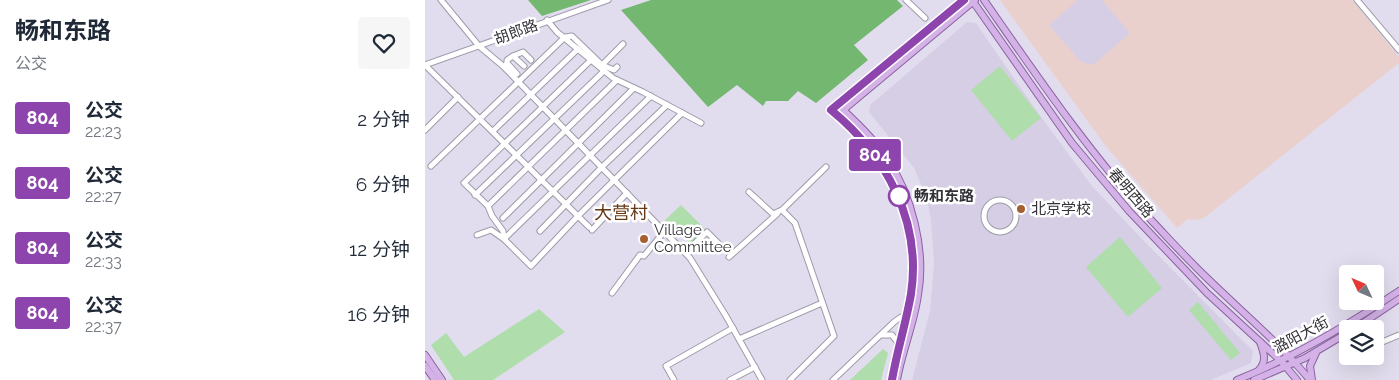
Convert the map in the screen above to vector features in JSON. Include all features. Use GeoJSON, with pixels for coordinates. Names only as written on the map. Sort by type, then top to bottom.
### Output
{"type":"FeatureCollection","features":[{"type":"Feature","properties":{"kind":"main road"},"geometry":{"type":"LineString","coordinates":[[897,380],[909,318],[911,294],[912,265],[909,235],[899,197],[889,176],[850,125],[831,110],[964,0]]}},
{"type":"Feature","properties":{"kind":"main road","name":"春明西路"},"geometry":{"type":"LineString","coordinates":[[984,0],[1053,98],[1119,183],[1151,220],[1206,277],[1274,341],[1311,380]]}},
{"type":"Feature","properties":{"kind":"main road"},"geometry":{"type":"LineString","coordinates":[[837,115],[973,1]]}},
{"type":"Feature","properties":{"kind":"main road","name":"春明西路"},"geometry":{"type":"LineString","coordinates":[[973,1],[1072,143],[1111,190],[1163,248],[1207,293],[1283,363],[1297,380]]}},
{"type":"Feature","properties":{"kind":"main road"},"geometry":{"type":"LineString","coordinates":[[837,104],[863,128],[887,159],[907,200],[914,224],[919,252],[919,294],[899,344],[891,380]]}},
{"type":"Feature","properties":{"kind":"main road","name":"潞阳大街"},"geometry":{"type":"LineString","coordinates":[[1292,359],[1399,291]]}},
{"type":"Feature","properties":{"kind":"main road"},"geometry":{"type":"LineString","coordinates":[[1368,320],[1399,299]]}},
{"type":"Feature","properties":{"kind":"main road"},"geometry":{"type":"LineString","coordinates":[[1254,336],[1261,337],[1269,346],[1273,345],[1274,341]]}},
{"type":"Feature","properties":{"kind":"main road","name":"潞阳大街"},"geometry":{"type":"LineString","coordinates":[[1237,380],[1317,351],[1339,338]]}},
{"type":"Feature","properties":{"kind":"main road"},"geometry":{"type":"LineString","coordinates":[[1257,372],[1264,363],[1264,352],[1259,341]]}},
{"type":"Feature","properties":{"kind":"main road"},"geometry":{"type":"LineString","coordinates":[[1311,380],[1311,366],[1317,351]]}},
{"type":"Feature","properties":{"kind":"main road"},"geometry":{"type":"LineString","coordinates":[[425,355],[442,380]]}},
{"type":"Feature","properties":{"kind":"main road","name":"潞阳大街"},"geometry":{"type":"LineString","coordinates":[[1255,380],[1283,363]]}},
{"type":"Feature","properties":{"kind":"main road"},"geometry":{"type":"LineString","coordinates":[[425,366],[435,380]]}},
{"type":"Feature","properties":{"kind":"street"},"geometry":{"type":"LineString","coordinates":[[441,0],[479,46],[517,74]]}},
{"type":"Feature","properties":{"kind":"street","name":"胡郎路"},"geometry":{"type":"LineString","coordinates":[[425,65],[547,20],[608,0]]}},
{"type":"Feature","properties":{"kind":"street"},"geometry":{"type":"LineString","coordinates":[[906,0],[925,18]]}},
{"type":"Feature","properties":{"kind":"street"},"geometry":{"type":"LineString","coordinates":[[1357,0],[1399,50]]}},
{"type":"Feature","properties":{"kind":"street"},"geometry":{"type":"LineString","coordinates":[[547,20],[551,26],[591,60],[603,68],[613,70],[617,67]]}},
{"type":"Feature","properties":{"kind":"street"},"geometry":{"type":"LineString","coordinates":[[431,166],[518,81],[565,38],[572,36],[617,80],[701,123]]}},
{"type":"Feature","properties":{"kind":"street"},"geometry":{"type":"LineString","coordinates":[[475,195],[555,119],[623,44]]}},
{"type":"Feature","properties":{"kind":"street"},"geometry":{"type":"LineString","coordinates":[[493,131],[578,49]]}},
{"type":"Feature","properties":{"kind":"street"},"geometry":{"type":"LineString","coordinates":[[505,65],[507,60],[523,52],[531,60]]}},
{"type":"Feature","properties":{"kind":"street"},"geometry":{"type":"LineString","coordinates":[[513,56],[524,66]]}},
{"type":"Feature","properties":{"kind":"street"},"geometry":{"type":"LineString","coordinates":[[504,239],[503,231],[492,216],[488,206],[464,182],[591,60]]}},
{"type":"Feature","properties":{"kind":"street"},"geometry":{"type":"LineString","coordinates":[[425,65],[590,229],[627,193]]}},
{"type":"Feature","properties":{"kind":"street"},"geometry":{"type":"LineString","coordinates":[[505,65],[518,81],[690,258],[762,380]]}},
{"type":"Feature","properties":{"kind":"street"},"geometry":{"type":"LineString","coordinates":[[488,206],[617,80]]}},
{"type":"Feature","properties":{"kind":"street"},"geometry":{"type":"LineString","coordinates":[[503,218],[634,88]]}},
{"type":"Feature","properties":{"kind":"street"},"geometry":{"type":"LineString","coordinates":[[504,239],[651,96]]}},
{"type":"Feature","properties":{"kind":"street"},"geometry":{"type":"LineString","coordinates":[[425,130],[458,97]]}},
{"type":"Feature","properties":{"kind":"street"},"geometry":{"type":"LineString","coordinates":[[540,231],[667,105]]}},
{"type":"Feature","properties":{"kind":"street"},"geometry":{"type":"LineString","coordinates":[[477,235],[491,230],[504,239],[531,266],[578,216],[682,113]]}},
{"type":"Feature","properties":{"kind":"street"},"geometry":{"type":"LineString","coordinates":[[729,257],[780,212],[826,167]]}},
{"type":"Feature","properties":{"kind":"street"},"geometry":{"type":"LineString","coordinates":[[749,192],[773,214],[780,212]]}},
{"type":"Feature","properties":{"kind":"street"},"geometry":{"type":"LineString","coordinates":[[993,201],[1008,202],[1015,209],[1016,219],[1014,225],[1005,232],[994,231],[985,224],[983,213],[985,208],[993,201]]}},
{"type":"Feature","properties":{"kind":"street"},"geometry":{"type":"LineString","coordinates":[[780,212],[795,223],[835,336],[790,380]]}},
{"type":"Feature","properties":{"kind":"street"},"geometry":{"type":"LineString","coordinates":[[612,293],[640,255],[643,256],[664,232]]}},
{"type":"Feature","properties":{"kind":"street"},"geometry":{"type":"LineString","coordinates":[[695,243],[707,232],[723,247]]}},
{"type":"Feature","properties":{"kind":"street"},"geometry":{"type":"LineString","coordinates":[[739,339],[822,303]]}},
{"type":"Feature","properties":{"kind":"street"},"geometry":{"type":"LineString","coordinates":[[833,380],[894,322],[901,317],[909,318]]}},
{"type":"Feature","properties":{"kind":"street"},"geometry":{"type":"LineString","coordinates":[[674,380],[666,366],[733,328]]}},
{"type":"Feature","properties":{"kind":"street"},"geometry":{"type":"LineString","coordinates":[[881,335],[892,335],[899,344]]}},
{"type":"Feature","properties":{"kind":"street"},"geometry":{"type":"LineString","coordinates":[[1384,341],[1399,335]]}},
{"type":"Feature","properties":{"kind":"street"},"geometry":{"type":"LineString","coordinates":[[730,380],[755,367]]}},
{"type":"Feature","properties":{"kind":"shaded area"},"geometry":{"type":"Polygon","coordinates":[[[1000,0],[1352,0],[1399,57],[1399,63],[1204,218],[1188,219],[1177,228],[1104,144],[1000,0]]]}},
{"type":"Feature","properties":{"kind":"shaded area"},"geometry":{"type":"Polygon","coordinates":[[[1078,0],[1102,0],[1130,33],[1093,65],[1081,62],[1049,25],[1078,0]]]}},
{"type":"Feature","properties":{"kind":"shaded area","name":"北京学校"},"geometry":{"type":"Polygon","coordinates":[[[967,22],[976,23],[1036,110],[1092,186],[1253,351],[1251,363],[1211,380],[912,380],[930,311],[934,263],[931,220],[927,198],[914,168],[869,112],[870,105],[967,22]]]}},
{"type":"Feature","properties":{"kind":"green space"},"geometry":{"type":"Polygon","coordinates":[[[528,0],[591,0],[542,16],[528,0]]]}},
{"type":"Feature","properties":{"kind":"green space"},"geometry":{"type":"Polygon","coordinates":[[[651,0],[897,0],[903,6],[854,45],[868,60],[816,103],[798,91],[788,101],[766,101],[763,106],[737,85],[708,107],[621,10],[651,0]]]}},
{"type":"Feature","properties":{"kind":"green space"},"geometry":{"type":"Polygon","coordinates":[[[1000,66],[1041,118],[1012,141],[971,90],[1000,66]]]}},
{"type":"Feature","properties":{"kind":"green space"},"geometry":{"type":"Polygon","coordinates":[[[681,205],[706,230],[691,244],[665,220],[681,205]]]}},
{"type":"Feature","properties":{"kind":"green space"},"geometry":{"type":"Polygon","coordinates":[[[1120,237],[1162,288],[1128,317],[1086,267],[1120,237]]]}},
{"type":"Feature","properties":{"kind":"green space"},"geometry":{"type":"Polygon","coordinates":[[[1198,302],[1240,353],[1231,360],[1189,310],[1198,302]]]}},
{"type":"Feature","properties":{"kind":"green space"},"geometry":{"type":"Polygon","coordinates":[[[539,309],[565,332],[493,380],[454,380],[431,345],[446,333],[464,357],[539,309]]]}},
{"type":"Feature","properties":{"kind":"green space"},"geometry":{"type":"Polygon","coordinates":[[[883,349],[888,353],[881,380],[850,380],[883,349]]]}},
{"type":"Feature","properties":{"kind":"bus line","name":"804"},"geometry":{"type":"LineString","coordinates":[[892,380],[896,353],[911,294],[912,265],[909,235],[899,197],[889,176],[865,142],[850,125],[831,110],[964,0]]}},
{"type":"Feature","properties":{"kind":"place","name":"畅和东路"},"geometry":{"type":"Point","coordinates":[899,196]}},
{"type":"Feature","properties":{"kind":"place","name":"北京学校"},"geometry":{"type":"Point","coordinates":[1021,209]}},
{"type":"Feature","properties":{"kind":"place","name":"Village Committee"},"geometry":{"type":"Point","coordinates":[644,239]}},
{"type":"Feature","properties":{"kind":"district","name":"大营村"},"geometry":{"type":"Point","coordinates":[621,213]}}]}
